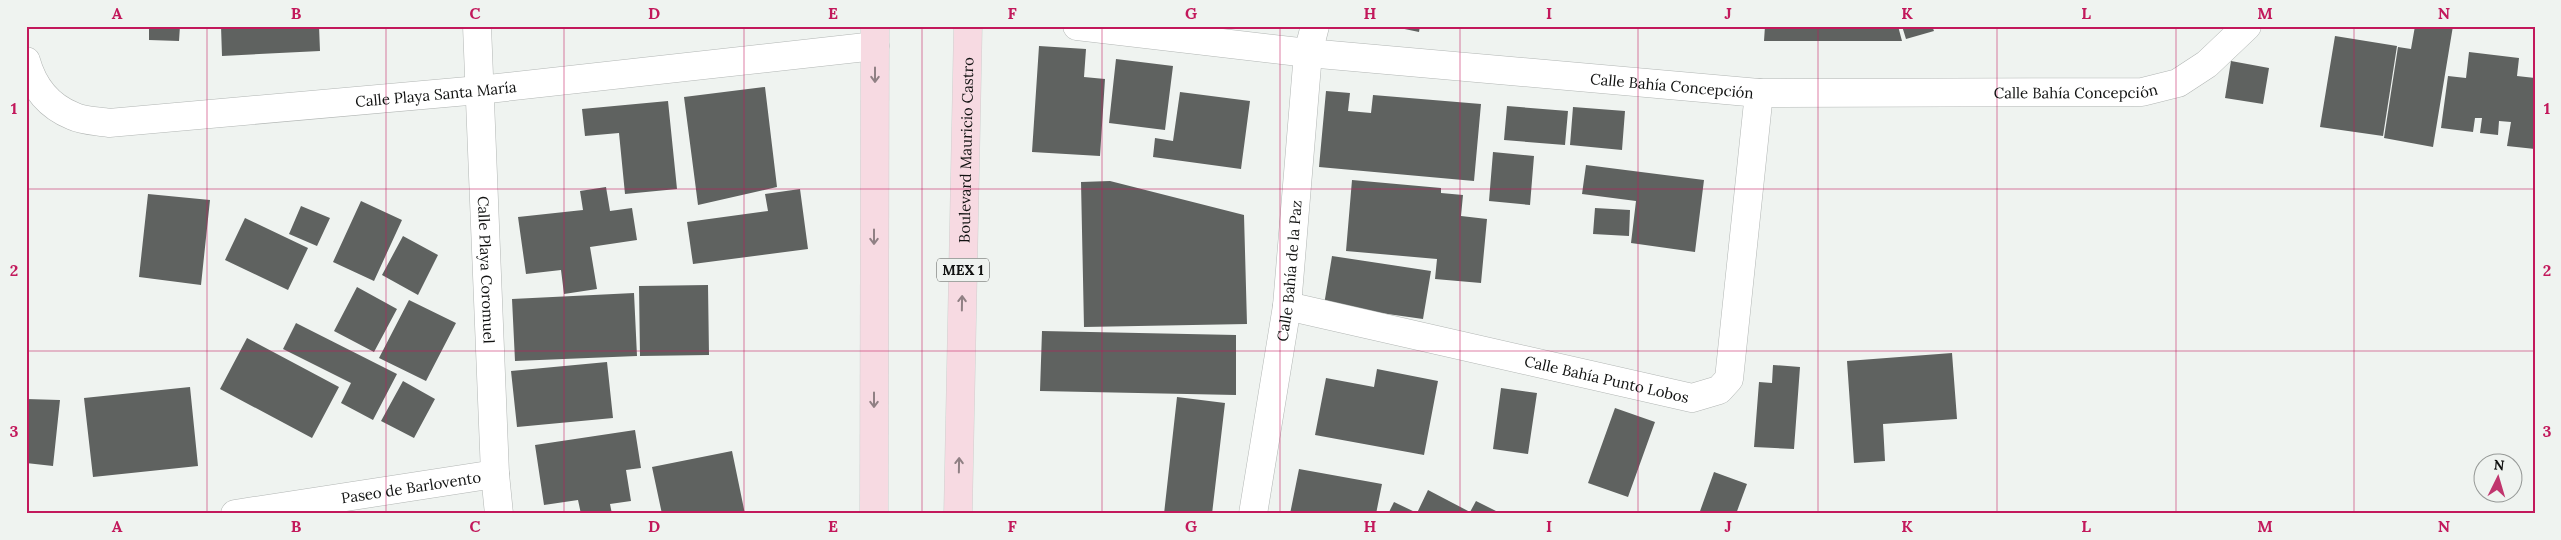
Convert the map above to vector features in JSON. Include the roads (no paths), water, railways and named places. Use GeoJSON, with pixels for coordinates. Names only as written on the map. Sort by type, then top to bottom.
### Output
{"type":"FeatureCollection","features":[{"type":"Feature","properties":{"kind":"main road","name":"Boulevard Mauricio Castro"},"geometry":{"type":"LineString","coordinates":[[958,514],[968,26]]}},
{"type":"Feature","properties":{"kind":"main road"},"geometry":{"type":"LineString","coordinates":[[874,514],[875,36]]}},
{"type":"Feature","properties":{"kind":"street","name":"Calle Playa Coromuel"},"geometry":{"type":"LineString","coordinates":[[477,26],[499,514]]}},
{"type":"Feature","properties":{"kind":"street","name":"Calle Bahía Concepción"},"geometry":{"type":"LineString","coordinates":[[1077,26],[1308,53],[1759,93],[2142,92],[2178,83],[2207,64],[2247,26]]}},
{"type":"Feature","properties":{"kind":"street","name":"Calle Bahía de la Paz"},"geometry":{"type":"LineString","coordinates":[[1252,514],[1287,306],[1308,53],[1315,26]]}},
{"type":"Feature","properties":{"kind":"street","name":"Calle Playa Santa María"},"geometry":{"type":"LineString","coordinates":[[26,61],[30,76],[46,99],[74,117],[108,123],[479,90],[875,36]]}},
{"type":"Feature","properties":{"kind":"street","name":"Calle Bahía Punto Lobos"},"geometry":{"type":"LineString","coordinates":[[1287,306],[1692,398],[1719,390],[1729,379],[1759,93]]}},
{"type":"Feature","properties":{"kind":"street","name":"Paseo de Barlovento"},"geometry":{"type":"LineString","coordinates":[[236,514],[496,474]]}}]}
